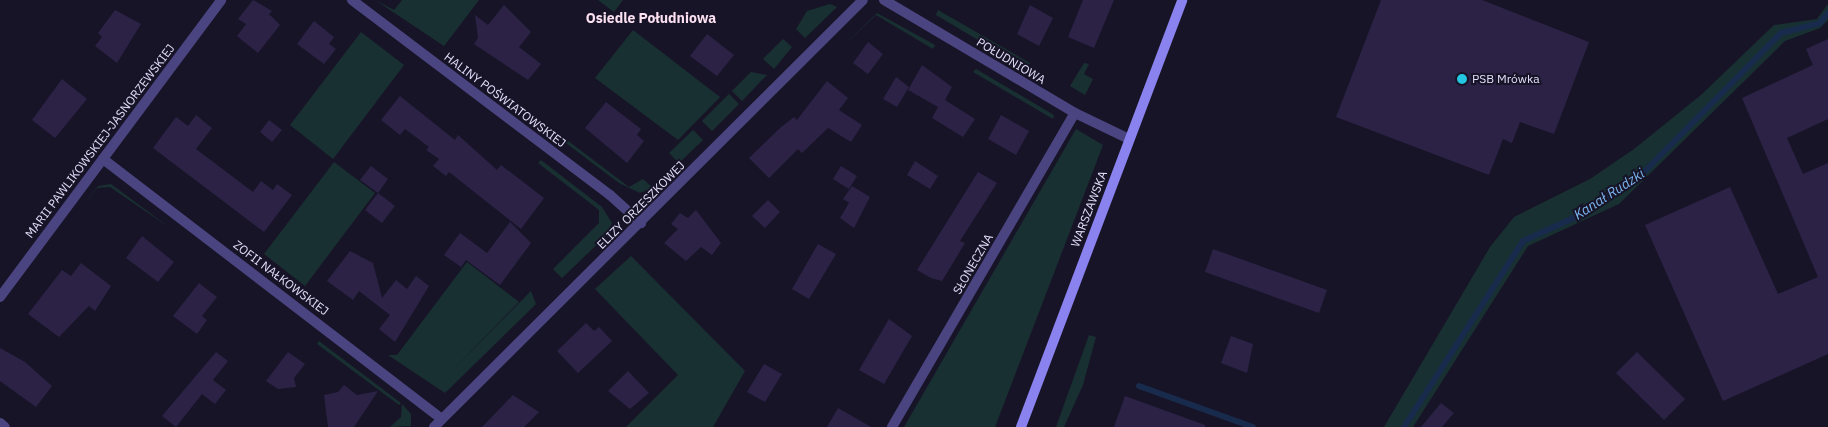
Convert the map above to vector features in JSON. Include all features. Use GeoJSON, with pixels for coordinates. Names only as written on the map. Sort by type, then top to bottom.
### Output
{"type":"FeatureCollection","features":[{"type":"Feature","properties":{"kind":"main road","name":"WARSZAWSKA"},"geometry":{"type":"LineString","coordinates":[[1021,427],[1182,0]]}},
{"type":"Feature","properties":{"kind":"street","name":"MARII PAWLIKOWSKIEJ-JASNORZEWSKIEJ"},"geometry":{"type":"LineString","coordinates":[[0,297],[221,0]]}},
{"type":"Feature","properties":{"kind":"street","name":"HALINY POŚWIATOWSKIEJ"},"geometry":{"type":"LineString","coordinates":[[352,0],[610,194],[641,223]]}},
{"type":"Feature","properties":{"kind":"street","name":"ELIZY ORZESZKOWEJ"},"geometry":{"type":"LineString","coordinates":[[438,423],[863,0]]}},
{"type":"Feature","properties":{"kind":"street","name":"POŁUDNIOWA"},"geometry":{"type":"LineString","coordinates":[[884,0],[1075,113],[1129,139]]}},
{"type":"Feature","properties":{"kind":"street","name":"SŁONECZNA"},"geometry":{"type":"LineString","coordinates":[[892,427],[1075,113]]}},
{"type":"Feature","properties":{"kind":"street","name":"ZOFII NAŁKOWSKIEJ"},"geometry":{"type":"LineString","coordinates":[[103,158],[438,423]]}},
{"type":"Feature","properties":{"kind":"street"},"geometry":{"type":"LineString","coordinates":[[0,423],[5,427]]}},
{"type":"Feature","properties":{"kind":"green space"},"geometry":{"type":"Polygon","coordinates":[[[375,0],[394,10],[402,0],[479,0],[444,46],[375,0]]]}},
{"type":"Feature","properties":{"kind":"green space"},"geometry":{"type":"Polygon","coordinates":[[[598,0],[623,0],[614,12],[598,0]]]}},
{"type":"Feature","properties":{"kind":"green space"},"geometry":{"type":"Polygon","coordinates":[[[830,4],[837,7],[805,38],[796,29],[807,11],[830,4]]]}},
{"type":"Feature","properties":{"kind":"green space"},"geometry":{"type":"Polygon","coordinates":[[[1828,4],[1828,20],[1820,28],[1785,41],[1619,204],[1528,246],[1413,427],[1384,427],[1490,247],[1514,217],[1590,179],[1634,149],[1701,95],[1774,25],[1817,19],[1828,4]]]}},
{"type":"Feature","properties":{"kind":"green space"},"geometry":{"type":"Polygon","coordinates":[[[938,10],[1030,63],[1027,69],[936,15],[938,10]]]}},
{"type":"Feature","properties":{"kind":"green space"},"geometry":{"type":"Polygon","coordinates":[[[877,13],[935,45],[933,49],[876,15],[838,51],[877,13]]]}},
{"type":"Feature","properties":{"kind":"green space"},"geometry":{"type":"Polygon","coordinates":[[[633,30],[720,97],[678,140],[595,78],[633,30]]]}},
{"type":"Feature","properties":{"kind":"green space"},"geometry":{"type":"Polygon","coordinates":[[[361,32],[404,65],[333,159],[290,125],[361,32]]]}},
{"type":"Feature","properties":{"kind":"green space"},"geometry":{"type":"Polygon","coordinates":[[[783,39],[792,47],[774,69],[763,59],[783,39]]]}},
{"type":"Feature","properties":{"kind":"green space"},"geometry":{"type":"Polygon","coordinates":[[[1084,63],[1089,64],[1084,74],[1093,79],[1085,95],[1070,86],[1084,63]]]}},
{"type":"Feature","properties":{"kind":"green space"},"geometry":{"type":"Polygon","coordinates":[[[976,69],[1054,115],[1053,119],[973,72],[976,69]]]}},
{"type":"Feature","properties":{"kind":"green space"},"geometry":{"type":"Polygon","coordinates":[[[751,72],[767,75],[742,101],[732,91],[751,72]]]}},
{"type":"Feature","properties":{"kind":"green space"},"geometry":{"type":"Polygon","coordinates":[[[729,94],[739,104],[712,131],[702,121],[729,94]]]}},
{"type":"Feature","properties":{"kind":"green space"},"geometry":{"type":"Polygon","coordinates":[[[509,96],[629,187],[643,179],[653,188],[640,193],[619,183],[507,99],[509,96]]]}},
{"type":"Feature","properties":{"kind":"green space"},"geometry":{"type":"Polygon","coordinates":[[[1076,129],[1103,145],[995,427],[904,427],[1076,129]]]}},
{"type":"Feature","properties":{"kind":"green space"},"geometry":{"type":"Polygon","coordinates":[[[693,130],[703,140],[679,163],[669,153],[693,130]]]}},
{"type":"Feature","properties":{"kind":"green space"},"geometry":{"type":"Polygon","coordinates":[[[541,160],[602,207],[612,223],[605,237],[562,278],[553,269],[599,223],[599,210],[538,163],[541,160]]]}},
{"type":"Feature","properties":{"kind":"green space"},"geometry":{"type":"Polygon","coordinates":[[[334,162],[375,193],[305,286],[264,254],[334,162]]]}},
{"type":"Feature","properties":{"kind":"green space"},"geometry":{"type":"Polygon","coordinates":[[[111,184],[170,228],[110,187],[97,188],[79,210],[98,186],[111,184]]]}},
{"type":"Feature","properties":{"kind":"green space"},"geometry":{"type":"Polygon","coordinates":[[[631,256],[745,371],[713,427],[626,427],[678,375],[595,289],[631,256]]]}},
{"type":"Feature","properties":{"kind":"green space"},"geometry":{"type":"Polygon","coordinates":[[[467,262],[519,302],[446,377],[531,291],[536,304],[445,393],[388,355],[397,355],[467,262]]]}},
{"type":"Feature","properties":{"kind":"green space"},"geometry":{"type":"Polygon","coordinates":[[[1089,335],[1096,337],[1083,385],[1064,427],[1056,427],[1089,335]]]}},
{"type":"Feature","properties":{"kind":"green space"},"geometry":{"type":"Polygon","coordinates":[[[319,341],[401,403],[399,405],[317,344],[319,341]]]}},
{"type":"Feature","properties":{"kind":"green space"},"geometry":{"type":"Polygon","coordinates":[[[402,404],[411,414],[411,426],[390,427],[401,417],[402,404]]]}},
{"type":"Feature","properties":{"kind":"building"},"geometry":{"type":"Polygon","coordinates":[[[253,0],[272,11],[269,14],[280,25],[258,53],[237,36],[246,24],[238,19],[253,0]]]}},
{"type":"Feature","properties":{"kind":"building"},"geometry":{"type":"Polygon","coordinates":[[[1083,0],[1114,0],[1094,48],[1068,37],[1083,0]]]}},
{"type":"Feature","properties":{"kind":"building","name":"PSB Mrówka"},"geometry":{"type":"Polygon","coordinates":[[[1381,0],[1482,0],[1589,42],[1554,134],[1520,122],[1512,143],[1503,139],[1489,175],[1336,117],[1381,0]]]}},
{"type":"Feature","properties":{"kind":"building"},"geometry":{"type":"Polygon","coordinates":[[[504,5],[531,32],[519,47],[541,64],[528,80],[474,44],[478,38],[475,15],[488,25],[504,5]]]}},
{"type":"Feature","properties":{"kind":"building"},"geometry":{"type":"Polygon","coordinates":[[[1030,5],[1053,18],[1039,46],[1017,34],[1030,5]]]}},
{"type":"Feature","properties":{"kind":"building"},"geometry":{"type":"Polygon","coordinates":[[[115,10],[141,24],[117,63],[95,46],[102,37],[98,33],[115,10]]]}},
{"type":"Feature","properties":{"kind":"building"},"geometry":{"type":"Polygon","coordinates":[[[314,21],[334,37],[329,44],[336,49],[324,64],[297,44],[314,21]]]}},
{"type":"Feature","properties":{"kind":"building"},"geometry":{"type":"Polygon","coordinates":[[[707,34],[734,55],[717,76],[690,56],[707,34]]]}},
{"type":"Feature","properties":{"kind":"building"},"geometry":{"type":"Polygon","coordinates":[[[1828,39],[1828,119],[1787,138],[1803,174],[1828,163],[1828,354],[1723,401],[1645,225],[1730,187],[1778,294],[1818,277],[1742,98],[1813,65],[1806,49],[1828,39]]]}},
{"type":"Feature","properties":{"kind":"building"},"geometry":{"type":"Polygon","coordinates":[[[868,42],[883,54],[868,74],[853,63],[868,42]]]}},
{"type":"Feature","properties":{"kind":"building"},"geometry":{"type":"Polygon","coordinates":[[[922,65],[952,87],[945,100],[975,119],[963,137],[932,118],[938,107],[908,90],[922,65]]]}},
{"type":"Feature","properties":{"kind":"building"},"geometry":{"type":"Polygon","coordinates":[[[896,77],[909,87],[897,107],[883,99],[896,77]]]}},
{"type":"Feature","properties":{"kind":"building"},"geometry":{"type":"Polygon","coordinates":[[[62,79],[87,99],[55,138],[32,120],[62,79]]]}},
{"type":"Feature","properties":{"kind":"building"},"geometry":{"type":"Polygon","coordinates":[[[827,81],[848,98],[839,110],[862,125],[851,142],[828,128],[802,153],[798,149],[769,178],[749,158],[781,127],[794,117],[797,120],[827,81]]]}},
{"type":"Feature","properties":{"kind":"building"},"geometry":{"type":"Polygon","coordinates":[[[400,96],[455,140],[458,135],[497,170],[501,165],[544,198],[521,229],[449,172],[446,176],[433,166],[439,159],[426,150],[429,147],[405,129],[400,135],[381,120],[400,96]]]}},
{"type":"Feature","properties":{"kind":"building"},"geometry":{"type":"Polygon","coordinates":[[[606,102],[641,129],[637,135],[644,141],[627,163],[585,128],[606,102]]]}},
{"type":"Feature","properties":{"kind":"building"},"geometry":{"type":"Polygon","coordinates":[[[196,115],[212,128],[196,149],[253,192],[261,181],[273,190],[277,184],[292,195],[264,232],[153,148],[176,117],[188,126],[196,115]]]}},
{"type":"Feature","properties":{"kind":"building"},"geometry":{"type":"Polygon","coordinates":[[[1001,115],[1029,131],[1016,155],[988,139],[1001,115]]]}},
{"type":"Feature","properties":{"kind":"building"},"geometry":{"type":"Polygon","coordinates":[[[269,120],[282,130],[272,142],[260,132],[269,120]]]}},
{"type":"Feature","properties":{"kind":"building"},"geometry":{"type":"Polygon","coordinates":[[[915,161],[938,176],[930,189],[907,175],[915,161]]]}},
{"type":"Feature","properties":{"kind":"building"},"geometry":{"type":"Polygon","coordinates":[[[371,166],[388,179],[378,193],[360,180],[371,166]]]}},
{"type":"Feature","properties":{"kind":"building"},"geometry":{"type":"Polygon","coordinates":[[[841,166],[857,176],[849,189],[833,179],[841,166]]]}},
{"type":"Feature","properties":{"kind":"building"},"geometry":{"type":"Polygon","coordinates":[[[978,172],[997,183],[960,241],[965,243],[942,281],[931,278],[917,270],[978,172]]]}},
{"type":"Feature","properties":{"kind":"building"},"geometry":{"type":"Polygon","coordinates":[[[852,186],[870,197],[854,228],[840,218],[849,203],[854,206],[843,199],[852,186]]]}},
{"type":"Feature","properties":{"kind":"building"},"geometry":{"type":"Polygon","coordinates":[[[378,193],[395,206],[382,223],[365,210],[378,193]]]}},
{"type":"Feature","properties":{"kind":"building"},"geometry":{"type":"Polygon","coordinates":[[[768,200],[780,212],[765,228],[752,216],[768,200]]]}},
{"type":"Feature","properties":{"kind":"building"},"geometry":{"type":"Polygon","coordinates":[[[696,210],[721,243],[712,255],[701,247],[686,261],[664,243],[678,229],[671,224],[680,213],[688,218],[696,210]]]}},
{"type":"Feature","properties":{"kind":"building"},"geometry":{"type":"Polygon","coordinates":[[[510,222],[531,243],[500,285],[466,260],[461,267],[444,255],[460,233],[487,253],[510,222]]]}},
{"type":"Feature","properties":{"kind":"building"},"geometry":{"type":"Polygon","coordinates":[[[142,236],[174,262],[158,282],[126,258],[142,236]]]}},
{"type":"Feature","properties":{"kind":"building"},"geometry":{"type":"Polygon","coordinates":[[[818,244],[836,254],[809,299],[792,289],[818,244]]]}},
{"type":"Feature","properties":{"kind":"building"},"geometry":{"type":"Polygon","coordinates":[[[1213,249],[1327,290],[1319,313],[1205,272],[1213,249]]]}},
{"type":"Feature","properties":{"kind":"building"},"geometry":{"type":"Polygon","coordinates":[[[350,251],[373,263],[382,298],[396,280],[407,289],[416,276],[429,286],[395,342],[379,329],[390,315],[359,291],[353,300],[327,281],[350,251]]]}},
{"type":"Feature","properties":{"kind":"building"},"geometry":{"type":"Polygon","coordinates":[[[81,263],[111,286],[95,311],[89,306],[59,337],[28,314],[62,270],[71,276],[81,263]]]}},
{"type":"Feature","properties":{"kind":"building"},"geometry":{"type":"Polygon","coordinates":[[[199,283],[217,297],[202,316],[207,320],[197,334],[173,316],[199,283]]]}},
{"type":"Feature","properties":{"kind":"building"},"geometry":{"type":"Polygon","coordinates":[[[889,319],[912,336],[884,384],[859,370],[889,319]]]}},
{"type":"Feature","properties":{"kind":"building"},"geometry":{"type":"Polygon","coordinates":[[[586,323],[594,331],[599,327],[612,341],[578,373],[557,351],[586,323]]]}},
{"type":"Feature","properties":{"kind":"building"},"geometry":{"type":"Polygon","coordinates":[[[1231,336],[1253,344],[1247,373],[1221,363],[1231,336]]]}},
{"type":"Feature","properties":{"kind":"building"},"geometry":{"type":"Polygon","coordinates":[[[0,348],[25,362],[52,386],[36,407],[0,381],[0,348]]]}},
{"type":"Feature","properties":{"kind":"building"},"geometry":{"type":"Polygon","coordinates":[[[216,352],[228,361],[213,380],[226,390],[215,404],[202,394],[176,427],[162,416],[216,352]]]}},
{"type":"Feature","properties":{"kind":"building"},"geometry":{"type":"Polygon","coordinates":[[[288,352],[305,364],[294,378],[296,387],[278,389],[266,381],[288,352]]]}},
{"type":"Feature","properties":{"kind":"building"},"geometry":{"type":"Polygon","coordinates":[[[1637,352],[1685,399],[1664,420],[1616,373],[1637,352]]]}},
{"type":"Feature","properties":{"kind":"building"},"geometry":{"type":"Polygon","coordinates":[[[764,364],[782,374],[765,402],[747,392],[764,364]]]}},
{"type":"Feature","properties":{"kind":"building"},"geometry":{"type":"Polygon","coordinates":[[[628,371],[649,393],[630,409],[608,391],[628,371]]]}},
{"type":"Feature","properties":{"kind":"building"},"geometry":{"type":"Polygon","coordinates":[[[344,385],[357,395],[378,391],[354,427],[328,427],[324,395],[338,392],[344,385]]]}},
{"type":"Feature","properties":{"kind":"building"},"geometry":{"type":"Polygon","coordinates":[[[513,395],[539,412],[524,427],[482,427],[513,395]]]}},
{"type":"Feature","properties":{"kind":"building"},"geometry":{"type":"Polygon","coordinates":[[[1125,396],[1205,425],[1205,427],[1114,427],[1125,396]]]}},
{"type":"Feature","properties":{"kind":"building"},"geometry":{"type":"Polygon","coordinates":[[[1441,403],[1454,413],[1442,427],[1421,427],[1441,403]]]}},
{"type":"Feature","properties":{"kind":"building"},"geometry":{"type":"Polygon","coordinates":[[[838,408],[871,427],[827,427],[838,408]]]}},
{"type":"Feature","properties":{"kind":"waterway","name":"Kanał Rudzki"},"geometry":{"type":"LineString","coordinates":[[1404,427],[1523,241],[1587,212],[1644,172],[1781,33],[1820,23],[1828,13]]}},
{"type":"Feature","properties":{"kind":"waterway","name":"Kanał Rudzki"},"geometry":{"type":"LineString","coordinates":[[1139,386],[1253,427]]}},
{"type":"Feature","properties":{"kind":"place","name":"PSB Mrówka"},"geometry":{"type":"Point","coordinates":[1462,79]}},
{"type":"Feature","properties":{"kind":"district","name":"Osiedle Południowa"},"geometry":{"type":"Point","coordinates":[651,18]}}]}
